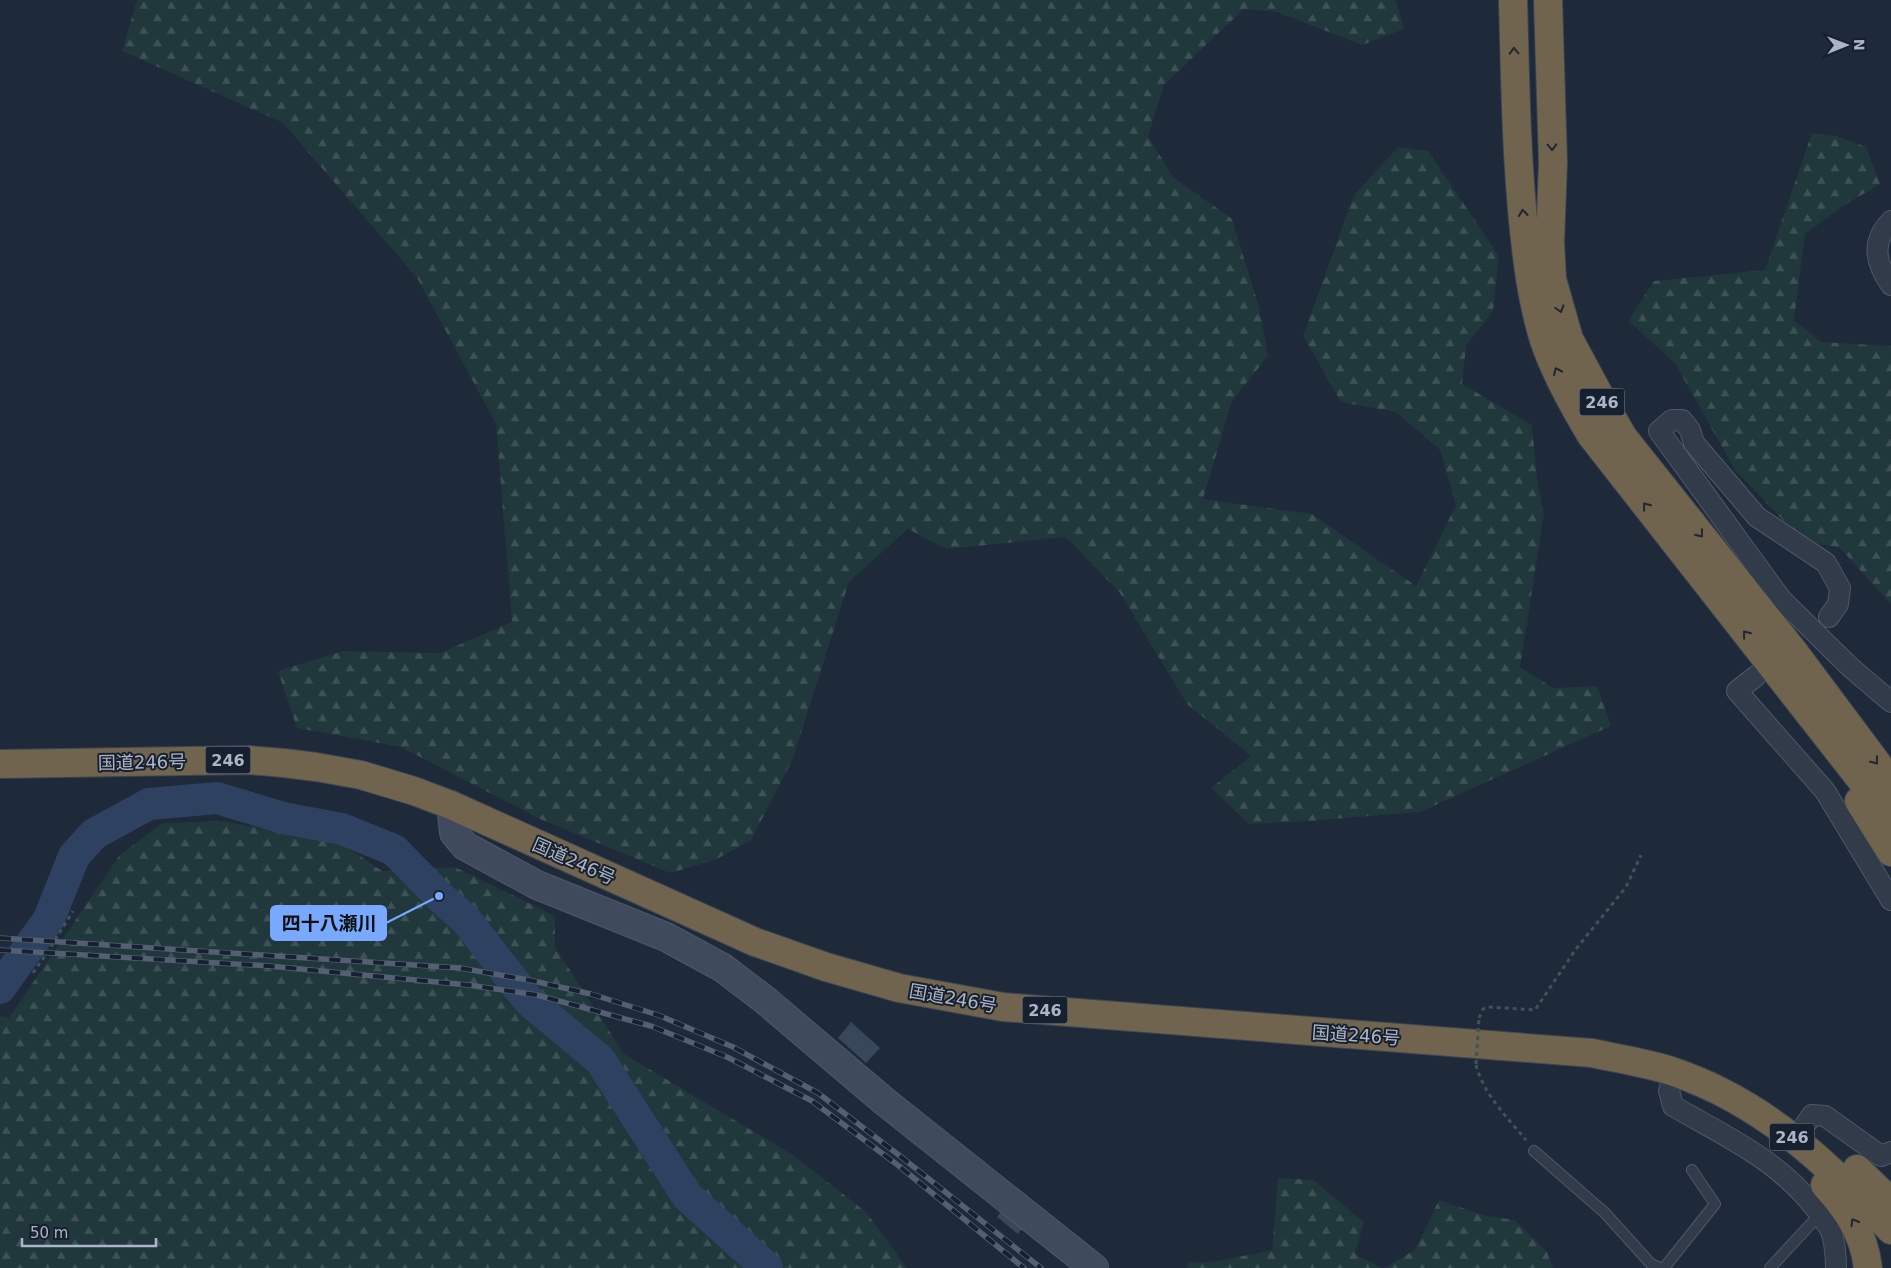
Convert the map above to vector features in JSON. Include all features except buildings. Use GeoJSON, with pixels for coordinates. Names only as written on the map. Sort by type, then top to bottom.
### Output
{"type":"FeatureCollection","features":[{"type":"Feature","properties":{"kind":"highway"},"geometry":{"type":"LineString","coordinates":[[1513,0],[1518,164],[1532,298],[1545,342],[1575,409],[1591,435],[1766,674],[1891,852]]}},
{"type":"Feature","properties":{"kind":"highway","name":"246"},"geometry":{"type":"LineString","coordinates":[[1548,0],[1553,162],[1550,242],[1552,279],[1569,339],[1623,437],[1794,652]]}},
{"type":"Feature","properties":{"kind":"highway"},"geometry":{"type":"LineString","coordinates":[[1794,652],[1891,749]]}},
{"type":"Feature","properties":{"kind":"highway"},"geometry":{"type":"LineString","coordinates":[[1794,652],[1891,782]]}},
{"type":"Feature","properties":{"kind":"highway"},"geometry":{"type":"LineString","coordinates":[[1766,674],[1891,818]]}},
{"type":"Feature","properties":{"kind":"highway","name":"国道246号"},"geometry":{"type":"LineString","coordinates":[[0,764],[248,760],[316,767],[361,776],[414,791],[451,805],[755,942],[826,967],[899,988],[1012,1007],[1592,1053],[1674,1072],[1730,1096],[1772,1121],[1852,1189],[1891,1230]]}},
{"type":"Feature","properties":{"kind":"highway"},"geometry":{"type":"LineString","coordinates":[[1730,1096],[1782,1142],[1824,1183],[1840,1202],[1855,1222],[1862,1239],[1868,1268]]}},
{"type":"Feature","properties":{"kind":"highway"},"geometry":{"type":"LineString","coordinates":[[1772,1121],[1803,1128],[1823,1145],[1854,1166],[1891,1202]]}},
{"type":"Feature","properties":{"kind":"street"},"geometry":{"type":"LineString","coordinates":[[1891,221],[1877,242],[1877,258],[1885,277],[1891,285]]}},
{"type":"Feature","properties":{"kind":"street"},"geometry":{"type":"LineString","coordinates":[[1828,617],[1838,604],[1840,588],[1826,563],[1757,517],[1694,443],[1690,430],[1682,420],[1672,420],[1659,431],[1781,599],[1850,667],[1891,702]]}},
{"type":"Feature","properties":{"kind":"street"},"geometry":{"type":"LineString","coordinates":[[1766,674],[1737,691],[1825,791],[1891,900]]}},
{"type":"Feature","properties":{"kind":"street"},"geometry":{"type":"LineString","coordinates":[[451,805],[454,833],[465,846],[536,885],[666,937],[723,968],[765,1000],[884,1101],[1094,1268]]}},
{"type":"Feature","properties":{"kind":"street"},"geometry":{"type":"LineString","coordinates":[[1674,1072],[1669,1091],[1673,1106],[1746,1147],[1778,1169],[1807,1198],[1831,1232],[1836,1250],[1836,1268]]}},
{"type":"Feature","properties":{"kind":"street"},"geometry":{"type":"LineString","coordinates":[[1803,1128],[1812,1114],[1825,1116],[1882,1156],[1891,1152]]}},
{"type":"Feature","properties":{"kind":"lane"},"geometry":{"type":"LineString","coordinates":[[1534,1151],[1605,1213],[1656,1267],[1715,1204],[1692,1170]]}},
{"type":"Feature","properties":{"kind":"lane"},"geometry":{"type":"LineString","coordinates":[[1770,1268],[1820,1214]]}},
{"type":"Feature","properties":{"kind":"path"},"geometry":{"type":"LineString","coordinates":[[1534,1151],[1488,1094],[1479,1076],[1476,1064],[1479,1018],[1483,1009],[1488,1007],[1536,1010],[1576,949],[1626,887],[1641,855]]}},
{"type":"Feature","properties":{"kind":"path"},"geometry":{"type":"LineString","coordinates":[[33,973],[73,911]]}},
{"type":"Feature","properties":{"kind":"green space"},"geometry":{"type":"Polygon","coordinates":[[[137,0],[1396,0],[1404,29],[1362,45],[1277,12],[1244,9],[1164,85],[1148,136],[1173,177],[1232,219],[1259,307],[1268,356],[1232,401],[1203,499],[1312,514],[1416,586],[1456,505],[1440,450],[1396,412],[1341,402],[1303,336],[1354,195],[1398,147],[1428,151],[1499,256],[1493,311],[1466,346],[1462,384],[1532,425],[1537,479],[1544,514],[1520,667],[1553,688],[1597,686],[1611,726],[1420,812],[1249,824],[1211,788],[1251,756],[1187,704],[1120,593],[1066,537],[946,549],[908,529],[849,582],[792,761],[751,840],[715,860],[670,873],[540,819],[401,747],[297,728],[278,671],[343,651],[440,653],[512,622],[496,424],[417,278],[283,123],[122,51],[137,0]]]}},
{"type":"Feature","properties":{"kind":"green space"},"geometry":{"type":"Polygon","coordinates":[[[1812,133],[1837,136],[1866,147],[1880,184],[1843,206],[1805,234],[1794,320],[1821,342],[1891,346],[1891,604],[1840,548],[1803,541],[1735,470],[1675,363],[1628,321],[1654,281],[1765,270],[1812,133]]]}},
{"type":"Feature","properties":{"kind":"green space"},"geometry":{"type":"Polygon","coordinates":[[[223,821],[344,845],[382,871],[455,867],[555,916],[555,947],[624,1054],[793,1155],[866,1212],[907,1268],[0,1268],[0,1016],[9,1018],[119,856],[162,823],[223,821]]]}},
{"type":"Feature","properties":{"kind":"green space"},"geometry":{"type":"Polygon","coordinates":[[[1278,1178],[1313,1180],[1364,1222],[1355,1254],[1383,1268],[1186,1268],[1189,1263],[1218,1261],[1272,1250],[1278,1178]]]}},
{"type":"Feature","properties":{"kind":"green space"},"geometry":{"type":"Polygon","coordinates":[[[1439,1200],[1486,1216],[1515,1220],[1547,1252],[1553,1268],[1384,1268],[1415,1250],[1439,1200]]]}},
{"type":"Feature","properties":{"kind":"waterway"},"geometry":{"type":"LineString","coordinates":[[0,988],[49,919],[74,856],[94,834],[149,804],[217,798],[283,818],[342,829],[394,850],[439,896],[466,920],[529,1001],[600,1060],[687,1196],[767,1268]]}},
{"type":"Feature","properties":{"kind":"railway"},"geometry":{"type":"LineString","coordinates":[[0,938],[460,968],[529,980],[591,994],[658,1015],[733,1047],[818,1093],[1041,1268]]}},
{"type":"Feature","properties":{"kind":"railway"},"geometry":{"type":"LineString","coordinates":[[0,950],[269,966],[468,985],[537,995],[651,1026],[727,1057],[812,1101],[899,1166],[1024,1268]]}},
{"type":"Feature","properties":{"kind":"place","name":"四十八瀬川"},"geometry":{"type":"Point","coordinates":[439,896]}}]}
